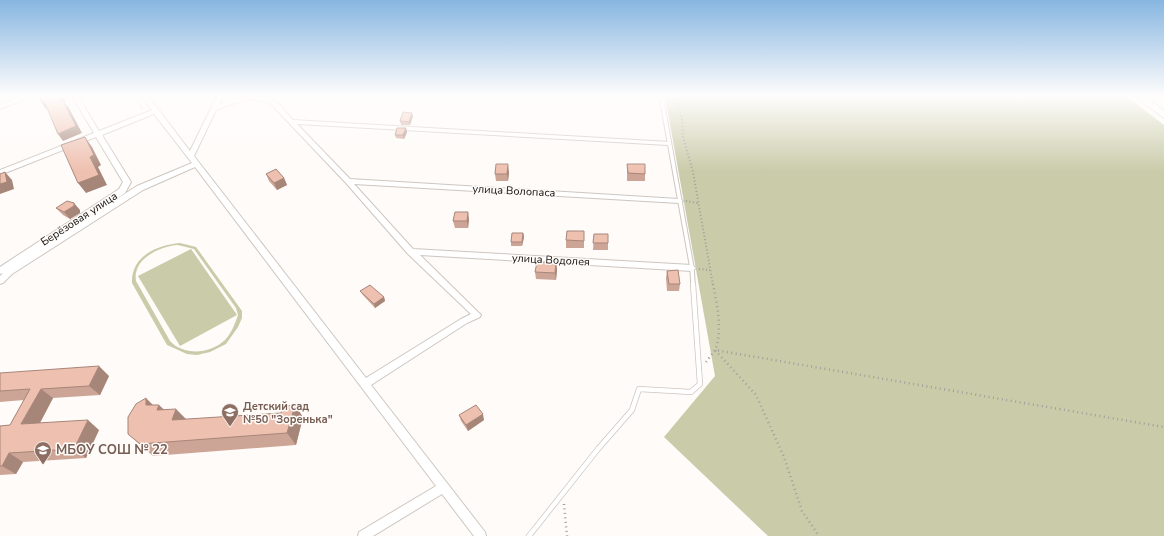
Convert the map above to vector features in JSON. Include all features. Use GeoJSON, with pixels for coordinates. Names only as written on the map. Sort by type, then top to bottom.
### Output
{"type":"FeatureCollection","features":[{"type":"Feature","properties":{"kind":"street","name":"Берёзовая улица"},"geometry":{"type":"LineString","coordinates":[[0,271],[122,191],[127,182],[91,121]]}},
{"type":"Feature","properties":{"kind":"street"},"geometry":{"type":"LineString","coordinates":[[0,173],[131,121]]}},
{"type":"Feature","properties":{"kind":"street"},"geometry":{"type":"LineString","coordinates":[[163,121],[480,536]]}},
{"type":"Feature","properties":{"kind":"street"},"geometry":{"type":"LineString","coordinates":[[190,157],[208,121]]}},
{"type":"Feature","properties":{"kind":"street"},"geometry":{"type":"LineString","coordinates":[[291,122],[668,143]]}},
{"type":"Feature","properties":{"kind":"street"},"geometry":{"type":"LineString","coordinates":[[291,122],[348,181],[411,252],[477,315],[464,321],[364,384]]}},
{"type":"Feature","properties":{"kind":"street"},"geometry":{"type":"LineString","coordinates":[[0,281],[9,272],[140,188],[196,164]]}},
{"type":"Feature","properties":{"kind":"street","name":"улица Волопаса"},"geometry":{"type":"LineString","coordinates":[[348,181],[679,201]]}},
{"type":"Feature","properties":{"kind":"street","name":"улица Водолея"},"geometry":{"type":"LineString","coordinates":[[411,252],[692,268]]}},
{"type":"Feature","properties":{"kind":"street"},"geometry":{"type":"LineString","coordinates":[[363,536],[444,487]]}},
{"type":"Feature","properties":{"kind":"lane"},"geometry":{"type":"LineString","coordinates":[[529,536],[562,493],[632,410],[639,389],[691,392],[700,384],[692,268],[665,121]]}},
{"type":"Feature","properties":{"kind":"path"},"geometry":{"type":"LineString","coordinates":[[682,121],[683,137],[693,172],[706,252],[717,303],[720,341],[700,369]]}},
{"type":"Feature","properties":{"kind":"path"},"geometry":{"type":"LineString","coordinates":[[715,350],[1164,427]]}},
{"type":"Feature","properties":{"kind":"path"},"geometry":{"type":"LineString","coordinates":[[715,350],[756,395],[784,457],[802,512],[819,536]]}},
{"type":"Feature","properties":{"kind":"path"},"geometry":{"type":"LineString","coordinates":[[562,493],[567,536]]}},
{"type":"Feature","properties":{"kind":"green space"},"geometry":{"type":"Polygon","coordinates":[[[669,121],[1159,121],[1164,125],[1164,536],[768,536],[664,437],[715,376],[669,121]]]}},
{"type":"Feature","properties":{"kind":"green space"},"geometry":{"type":"Polygon","coordinates":[[[180,243],[196,247],[242,311],[242,318],[238,327],[226,344],[210,352],[197,355],[187,354],[167,345],[132,283],[136,266],[141,259],[154,249],[180,243]],[[178,245],[163,248],[149,255],[143,260],[138,266],[136,273],[136,281],[170,341],[182,349],[190,351],[205,350],[219,345],[225,340],[233,329],[238,315],[236,308],[194,249],[178,245]]]}},
{"type":"Feature","properties":{"kind":"green space"},"geometry":{"type":"Polygon","coordinates":[[[191,249],[237,315],[180,346],[138,276],[191,249]]]}},
{"type":"Feature","properties":{"kind":"building"},"geometry":{"type":"Polygon","coordinates":[[[52,121],[73,121],[76,126],[58,134],[52,121]]]}},
{"type":"Feature","properties":{"kind":"building"},"geometry":{"type":"Polygon","coordinates":[[[397,128],[406,128],[403,135],[395,135],[397,128]]]}},
{"type":"Feature","properties":{"kind":"building"},"geometry":{"type":"Polygon","coordinates":[[[85,137],[94,155],[90,157],[99,175],[78,183],[61,145],[85,137]]]}},
{"type":"Feature","properties":{"kind":"building"},"geometry":{"type":"Polygon","coordinates":[[[496,164],[508,164],[507,174],[495,174],[496,164]]]}},
{"type":"Feature","properties":{"kind":"building"},"geometry":{"type":"Polygon","coordinates":[[[627,164],[645,164],[645,174],[628,173],[627,164]]]}},
{"type":"Feature","properties":{"kind":"building"},"geometry":{"type":"Polygon","coordinates":[[[276,169],[284,178],[274,183],[266,174],[276,169]]]}},
{"type":"Feature","properties":{"kind":"building"},"geometry":{"type":"Polygon","coordinates":[[[5,172],[7,182],[0,184],[0,174],[5,172]]]}},
{"type":"Feature","properties":{"kind":"building"},"geometry":{"type":"Polygon","coordinates":[[[67,201],[74,203],[74,206],[64,212],[56,208],[67,201]]]}},
{"type":"Feature","properties":{"kind":"building"},"geometry":{"type":"Polygon","coordinates":[[[455,212],[468,212],[467,221],[453,221],[455,212]]]}},
{"type":"Feature","properties":{"kind":"building"},"geometry":{"type":"Polygon","coordinates":[[[567,231],[584,231],[584,241],[566,240],[567,231]]]}},
{"type":"Feature","properties":{"kind":"building"},"geometry":{"type":"Polygon","coordinates":[[[512,233],[523,233],[522,242],[511,242],[512,233]]]}},
{"type":"Feature","properties":{"kind":"building"},"geometry":{"type":"Polygon","coordinates":[[[594,234],[608,234],[608,243],[593,243],[594,234]]]}},
{"type":"Feature","properties":{"kind":"building"},"geometry":{"type":"Polygon","coordinates":[[[537,262],[556,262],[555,273],[535,272],[537,262]]]}},
{"type":"Feature","properties":{"kind":"building"},"geometry":{"type":"Polygon","coordinates":[[[678,270],[680,284],[669,284],[667,271],[678,270]]]}},
{"type":"Feature","properties":{"kind":"building"},"geometry":{"type":"Polygon","coordinates":[[[370,285],[384,297],[374,304],[360,291],[370,285]]]}},
{"type":"Feature","properties":{"kind":"building"},"geometry":{"type":"Polygon","coordinates":[[[99,366],[89,386],[41,389],[21,424],[88,420],[74,449],[9,453],[2,466],[0,466],[0,426],[10,425],[30,389],[0,391],[0,373],[99,366]]]}},
{"type":"Feature","properties":{"kind":"building"},"geometry":{"type":"Polygon","coordinates":[[[146,398],[146,405],[159,405],[157,410],[176,409],[172,420],[281,413],[283,406],[295,405],[287,433],[140,444],[128,434],[128,417],[136,404],[146,398]]]}},
{"type":"Feature","properties":{"kind":"building"},"geometry":{"type":"Polygon","coordinates":[[[476,405],[483,414],[466,425],[459,415],[476,405]]]}},
{"type":"Feature","properties":{"kind":"place","name":"Детский сад №50 \"Зоренька\""},"geometry":{"type":"Point","coordinates":[230,427]}},
{"type":"Feature","properties":{"kind":"place","name":"МБОУ СОШ № 22"},"geometry":{"type":"Point","coordinates":[43,465]}}]}
